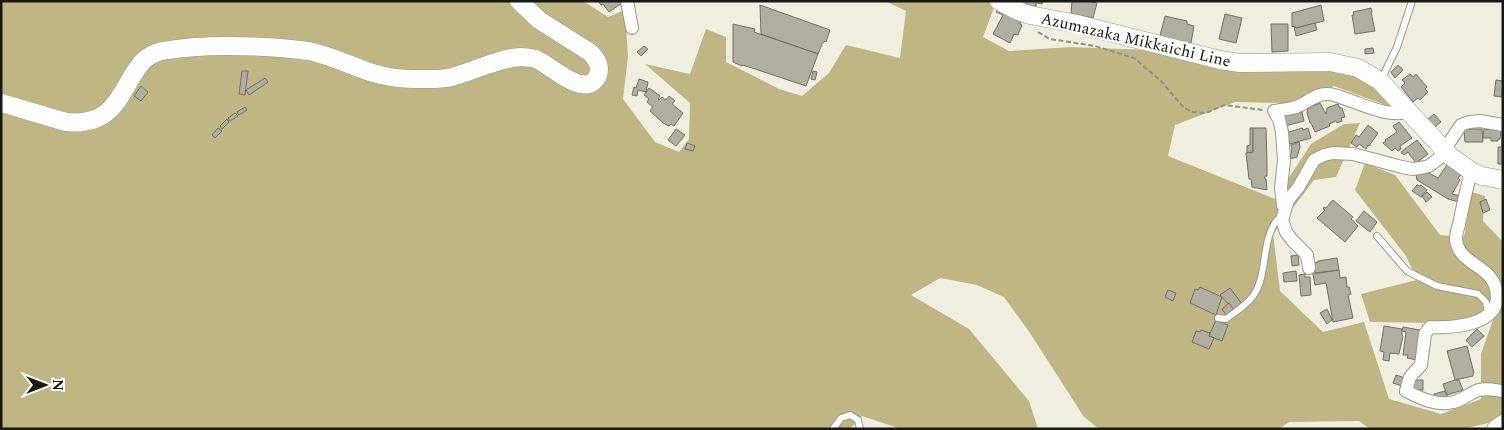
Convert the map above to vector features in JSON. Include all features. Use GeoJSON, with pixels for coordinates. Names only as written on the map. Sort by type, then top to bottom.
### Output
{"type":"FeatureCollection","features":[{"type":"Feature","properties":{"kind":"main road"},"geometry":{"type":"LineString","coordinates":[[1,103],[66,122],[90,120],[107,112],[114,106],[137,70],[152,54],[206,46],[232,45],[291,48],[314,52],[374,74],[414,79],[446,78],[511,59],[529,58],[541,62],[576,83],[583,85],[595,81],[599,68],[596,59],[591,53],[539,20],[519,1]]}},
{"type":"Feature","properties":{"kind":"main road","name":"Azumazaka Mikkaichi Line"},"geometry":{"type":"LineString","coordinates":[[999,1],[1030,15],[1077,24],[1220,60],[1240,63],[1330,62],[1358,68],[1380,81],[1444,150],[1470,171],[1482,176],[1503,180]]}},
{"type":"Feature","properties":{"kind":"main road"},"geometry":{"type":"LineString","coordinates":[[1496,429],[1503,424]]}},
{"type":"Feature","properties":{"kind":"street"},"geometry":{"type":"LineString","coordinates":[[627,1],[632,28]]}},
{"type":"Feature","properties":{"kind":"street"},"geometry":{"type":"LineString","coordinates":[[1286,206],[1282,205],[1281,188],[1284,160],[1282,132],[1279,119],[1274,111],[1298,106],[1321,94],[1327,93],[1382,112],[1401,114],[1409,112]]}},
{"type":"Feature","properties":{"kind":"street"},"geometry":{"type":"LineString","coordinates":[[1309,268],[1307,255],[1286,232],[1282,220],[1288,200],[1298,188],[1314,160],[1333,153],[1353,154],[1412,169],[1429,166],[1438,159],[1461,125],[1480,121],[1503,125]]}},
{"type":"Feature","properties":{"kind":"street"},"geometry":{"type":"LineString","coordinates":[[1470,171],[1456,239],[1461,252],[1490,276],[1498,290],[1497,304],[1488,316],[1467,325],[1448,328],[1430,327],[1425,334],[1421,365],[1410,377],[1406,391],[1426,401],[1442,403],[1456,401],[1479,390],[1503,391]]}},
{"type":"Feature","properties":{"kind":"lane"},"geometry":{"type":"LineString","coordinates":[[1380,81],[1397,47],[1412,1]]}},
{"type":"Feature","properties":{"kind":"lane"},"geometry":{"type":"LineString","coordinates":[[1218,318],[1226,319],[1253,296],[1260,283],[1273,225],[1277,220],[1282,220]]}},
{"type":"Feature","properties":{"kind":"lane"},"geometry":{"type":"LineString","coordinates":[[1377,236],[1407,271],[1437,286],[1478,294],[1486,302],[1488,316]]}},
{"type":"Feature","properties":{"kind":"lane"},"geometry":{"type":"LineString","coordinates":[[833,429],[841,418],[850,415],[858,420],[860,429]]}},
{"type":"Feature","properties":{"kind":"path"},"geometry":{"type":"LineString","coordinates":[[1030,15],[1031,25],[1039,34],[1050,39],[1095,46],[1134,58],[1161,81],[1184,108],[1193,112],[1206,113],[1224,105],[1274,111]]}},
{"type":"Feature","properties":{"kind":"shaded area"},"geometry":{"type":"Polygon","coordinates":[[[1,1],[583,1],[608,17],[625,10],[628,56],[623,99],[655,142],[679,152],[689,139],[690,103],[645,64],[690,74],[706,29],[726,37],[726,62],[779,89],[802,96],[829,73],[846,45],[900,58],[906,11],[885,1],[987,1],[995,5],[983,37],[1009,51],[1071,47],[1149,50],[1346,70],[1375,86],[1391,107],[1334,86],[1286,103],[1235,102],[1175,125],[1168,156],[1275,199],[1311,144],[1344,124],[1360,123],[1336,177],[1314,180],[1273,234],[1280,291],[1323,332],[1364,322],[1389,399],[1441,414],[1481,399],[1481,354],[1493,320],[1439,323],[1370,322],[1361,294],[1417,280],[1406,256],[1355,190],[1365,163],[1395,175],[1440,235],[1464,237],[1472,192],[1485,196],[1483,221],[1503,242],[1503,415],[1493,422],[1462,429],[1370,429],[1359,421],[1289,422],[1279,429],[1099,429],[1084,417],[1030,333],[1004,297],[977,285],[940,278],[911,295],[969,329],[1029,401],[1038,429],[901,429],[862,416],[850,429],[1,429],[1,1]]]}},
{"type":"Feature","properties":{"kind":"building"},"geometry":{"type":"Polygon","coordinates":[[[598,1],[622,1],[622,3],[609,12],[598,1]]]}},
{"type":"Feature","properties":{"kind":"building"},"geometry":{"type":"Polygon","coordinates":[[[1026,1],[1043,1],[1042,4],[1036,3],[1036,7],[1029,6],[1026,4],[1026,1]]]}},
{"type":"Feature","properties":{"kind":"building"},"geometry":{"type":"Polygon","coordinates":[[[1072,1],[1097,3],[1093,18],[1071,14],[1072,1]]]}},
{"type":"Feature","properties":{"kind":"building"},"geometry":{"type":"Polygon","coordinates":[[[760,5],[830,30],[826,42],[822,44],[818,54],[761,34],[760,5]]]}},
{"type":"Feature","properties":{"kind":"building"},"geometry":{"type":"Polygon","coordinates":[[[1321,5],[1324,21],[1296,28],[1295,26],[1292,27],[1292,13],[1321,5]]]}},
{"type":"Feature","properties":{"kind":"building"},"geometry":{"type":"Polygon","coordinates":[[[1371,8],[1375,31],[1355,34],[1353,12],[1371,8]]]}},
{"type":"Feature","properties":{"kind":"building"},"geometry":{"type":"Polygon","coordinates":[[[998,9],[1021,21],[1020,24],[1022,25],[1018,35],[1014,34],[1010,43],[993,34],[1003,15],[996,12],[998,9]]]}},
{"type":"Feature","properties":{"kind":"building"},"geometry":{"type":"Polygon","coordinates":[[[1225,14],[1242,18],[1236,43],[1219,39],[1225,14]]]}},
{"type":"Feature","properties":{"kind":"building"},"geometry":{"type":"Polygon","coordinates":[[[1165,16],[1187,21],[1187,24],[1194,26],[1191,43],[1175,41],[1160,36],[1165,16]]]}},
{"type":"Feature","properties":{"kind":"building"},"geometry":{"type":"Polygon","coordinates":[[[1315,23],[1317,30],[1296,36],[1294,26],[1296,28],[1315,23]]]}},
{"type":"Feature","properties":{"kind":"building"},"geometry":{"type":"Polygon","coordinates":[[[733,24],[755,29],[754,32],[818,54],[806,86],[733,62],[733,24]]]}},
{"type":"Feature","properties":{"kind":"building"},"geometry":{"type":"Polygon","coordinates":[[[1271,24],[1288,24],[1288,51],[1272,52],[1271,24]]]}},
{"type":"Feature","properties":{"kind":"building"},"geometry":{"type":"Polygon","coordinates":[[[644,46],[648,49],[641,56],[637,52],[644,46]]]}},
{"type":"Feature","properties":{"kind":"building"},"geometry":{"type":"Polygon","coordinates":[[[1373,48],[1374,53],[1365,54],[1365,49],[1373,48]]]}},
{"type":"Feature","properties":{"kind":"building"},"geometry":{"type":"Polygon","coordinates":[[[1398,65],[1403,70],[1395,78],[1391,72],[1398,65]]]}},
{"type":"Feature","properties":{"kind":"building"},"geometry":{"type":"Polygon","coordinates":[[[242,71],[248,71],[245,95],[239,94],[242,71]]]}},
{"type":"Feature","properties":{"kind":"building"},"geometry":{"type":"Polygon","coordinates":[[[813,71],[817,72],[815,80],[811,79],[813,71]]]}},
{"type":"Feature","properties":{"kind":"building"},"geometry":{"type":"Polygon","coordinates":[[[1410,74],[1413,77],[1416,74],[1427,87],[1425,89],[1428,92],[1420,100],[1418,98],[1413,102],[1401,87],[1405,83],[1402,80],[1410,74]]]}},
{"type":"Feature","properties":{"kind":"building"},"geometry":{"type":"Polygon","coordinates":[[[265,78],[268,82],[249,95],[246,90],[265,78]]]}},
{"type":"Feature","properties":{"kind":"building"},"geometry":{"type":"Polygon","coordinates":[[[639,79],[648,82],[646,92],[638,90],[637,96],[632,95],[634,87],[636,88],[639,79]]]}},
{"type":"Feature","properties":{"kind":"building"},"geometry":{"type":"Polygon","coordinates":[[[1496,80],[1503,81],[1502,97],[1494,96],[1496,80]]]}},
{"type":"Feature","properties":{"kind":"building"},"geometry":{"type":"Polygon","coordinates":[[[141,86],[148,92],[141,101],[134,96],[141,86]]]}},
{"type":"Feature","properties":{"kind":"building"},"geometry":{"type":"Polygon","coordinates":[[[649,88],[660,96],[659,100],[662,97],[666,100],[669,96],[675,101],[672,104],[683,113],[674,126],[663,123],[650,111],[653,107],[647,102],[649,99],[644,95],[649,88]]]}},
{"type":"Feature","properties":{"kind":"building"},"geometry":{"type":"Polygon","coordinates":[[[1320,103],[1326,114],[1327,108],[1338,104],[1342,108],[1345,117],[1341,118],[1342,121],[1337,123],[1336,121],[1329,124],[1330,126],[1315,132],[1307,113],[1308,108],[1320,103]]]}},
{"type":"Feature","properties":{"kind":"building"},"geometry":{"type":"Polygon","coordinates":[[[245,107],[247,110],[239,115],[237,112],[245,107]]]}},
{"type":"Feature","properties":{"kind":"building"},"geometry":{"type":"Polygon","coordinates":[[[1298,111],[1299,113],[1302,112],[1304,121],[1285,126],[1282,114],[1298,111]]]}},
{"type":"Feature","properties":{"kind":"building"},"geometry":{"type":"Polygon","coordinates":[[[235,113],[238,116],[230,121],[228,118],[235,113]]]}},
{"type":"Feature","properties":{"kind":"building"},"geometry":{"type":"Polygon","coordinates":[[[1434,114],[1441,122],[1433,128],[1427,120],[1434,114]]]}},
{"type":"Feature","properties":{"kind":"building"},"geometry":{"type":"Polygon","coordinates":[[[227,119],[229,122],[222,129],[220,126],[227,119]]]}},
{"type":"Feature","properties":{"kind":"building"},"geometry":{"type":"Polygon","coordinates":[[[1399,122],[1412,138],[1400,146],[1401,149],[1398,151],[1395,148],[1392,151],[1383,143],[1397,132],[1393,126],[1399,122]]]}},
{"type":"Feature","properties":{"kind":"building"},"geometry":{"type":"Polygon","coordinates":[[[1368,125],[1378,133],[1369,146],[1366,149],[1359,144],[1357,147],[1351,143],[1356,135],[1359,137],[1368,125]]]}},
{"type":"Feature","properties":{"kind":"building"},"geometry":{"type":"Polygon","coordinates":[[[218,128],[222,131],[215,138],[212,135],[218,128]]]}},
{"type":"Feature","properties":{"kind":"building"},"geometry":{"type":"Polygon","coordinates":[[[1250,128],[1253,128],[1253,152],[1247,153],[1247,146],[1250,145],[1250,128]]]}},
{"type":"Feature","properties":{"kind":"building"},"geometry":{"type":"Polygon","coordinates":[[[1253,128],[1266,128],[1267,176],[1265,176],[1265,179],[1267,190],[1252,187],[1251,179],[1249,179],[1246,153],[1253,152],[1253,128]]]}},
{"type":"Feature","properties":{"kind":"building"},"geometry":{"type":"Polygon","coordinates":[[[1302,128],[1303,130],[1308,128],[1311,138],[1290,144],[1286,133],[1302,128]]]}},
{"type":"Feature","properties":{"kind":"building"},"geometry":{"type":"Polygon","coordinates":[[[676,129],[685,135],[676,146],[668,140],[676,129]]]}},
{"type":"Feature","properties":{"kind":"building"},"geometry":{"type":"Polygon","coordinates":[[[1464,129],[1482,129],[1483,142],[1465,142],[1464,129]]]}},
{"type":"Feature","properties":{"kind":"building"},"geometry":{"type":"Polygon","coordinates":[[[1484,129],[1501,130],[1500,139],[1498,141],[1491,141],[1491,138],[1483,138],[1484,129]]]}},
{"type":"Feature","properties":{"kind":"building"},"geometry":{"type":"Polygon","coordinates":[[[1502,132],[1503,164],[1498,164],[1498,147],[1502,147],[1502,132]]]}},
{"type":"Feature","properties":{"kind":"building"},"geometry":{"type":"Polygon","coordinates":[[[1417,140],[1428,154],[1416,163],[1408,152],[1404,155],[1401,152],[1417,140]]]}},
{"type":"Feature","properties":{"kind":"building"},"geometry":{"type":"Polygon","coordinates":[[[1299,142],[1300,147],[1297,157],[1290,159],[1291,145],[1299,142]]]}},
{"type":"Feature","properties":{"kind":"building"},"geometry":{"type":"Polygon","coordinates":[[[687,143],[695,146],[693,151],[685,149],[687,143]]]}},
{"type":"Feature","properties":{"kind":"building"},"geometry":{"type":"Polygon","coordinates":[[[1447,165],[1461,175],[1452,194],[1461,196],[1459,202],[1448,199],[1417,180],[1416,174],[1425,171],[1438,178],[1447,165]]]}},
{"type":"Feature","properties":{"kind":"building"},"geometry":{"type":"Polygon","coordinates":[[[1417,185],[1421,185],[1427,190],[1421,197],[1412,191],[1417,185]]]}},
{"type":"Feature","properties":{"kind":"building"},"geometry":{"type":"Polygon","coordinates":[[[1427,192],[1432,197],[1426,202],[1422,196],[1427,192]]]}},
{"type":"Feature","properties":{"kind":"building"},"geometry":{"type":"Polygon","coordinates":[[[1486,199],[1490,210],[1483,213],[1480,202],[1486,199]]]}},
{"type":"Feature","properties":{"kind":"building"},"geometry":{"type":"Polygon","coordinates":[[[1333,200],[1353,217],[1351,219],[1358,226],[1345,242],[1317,218],[1325,210],[1323,209],[1324,207],[1326,208],[1333,200]]]}},
{"type":"Feature","properties":{"kind":"building"},"geometry":{"type":"Polygon","coordinates":[[[1364,211],[1377,222],[1370,232],[1356,221],[1364,211]]]}},
{"type":"Feature","properties":{"kind":"building"},"geometry":{"type":"Polygon","coordinates":[[[1298,255],[1299,265],[1292,266],[1291,256],[1298,255]]]}},
{"type":"Feature","properties":{"kind":"building"},"geometry":{"type":"Polygon","coordinates":[[[1337,258],[1339,270],[1315,273],[1314,263],[1337,258]]]}},
{"type":"Feature","properties":{"kind":"building"},"geometry":{"type":"Polygon","coordinates":[[[1339,270],[1340,278],[1346,277],[1347,287],[1349,287],[1351,294],[1348,295],[1353,318],[1333,322],[1326,283],[1315,285],[1313,274],[1339,270]]]}},
{"type":"Feature","properties":{"kind":"building"},"geometry":{"type":"Polygon","coordinates":[[[1296,271],[1297,281],[1284,282],[1283,273],[1296,271]]]}},
{"type":"Feature","properties":{"kind":"building"},"geometry":{"type":"Polygon","coordinates":[[[1305,274],[1305,277],[1310,277],[1311,295],[1301,296],[1299,275],[1305,274]]]}},
{"type":"Feature","properties":{"kind":"building"},"geometry":{"type":"Polygon","coordinates":[[[1200,287],[1222,297],[1216,315],[1190,303],[1195,289],[1198,290],[1200,287]]]}},
{"type":"Feature","properties":{"kind":"building"},"geometry":{"type":"Polygon","coordinates":[[[1230,288],[1242,304],[1234,310],[1220,295],[1230,288]]]}},
{"type":"Feature","properties":{"kind":"building"},"geometry":{"type":"Polygon","coordinates":[[[1168,290],[1176,293],[1173,301],[1165,297],[1168,290]]]}},
{"type":"Feature","properties":{"kind":"building"},"geometry":{"type":"Polygon","coordinates":[[[1229,303],[1234,310],[1227,316],[1222,309],[1229,303]]]}},
{"type":"Feature","properties":{"kind":"building"},"geometry":{"type":"Polygon","coordinates":[[[1327,309],[1332,320],[1327,324],[1320,313],[1327,309]]]}},
{"type":"Feature","properties":{"kind":"building"},"geometry":{"type":"Polygon","coordinates":[[[1216,320],[1228,325],[1222,341],[1209,336],[1216,320]]]}},
{"type":"Feature","properties":{"kind":"building"},"geometry":{"type":"Polygon","coordinates":[[[1384,326],[1402,329],[1403,336],[1399,354],[1390,353],[1389,361],[1383,360],[1384,352],[1380,351],[1384,326]]]}},
{"type":"Feature","properties":{"kind":"building"},"geometry":{"type":"Polygon","coordinates":[[[1403,327],[1425,331],[1417,360],[1407,358],[1408,355],[1403,355],[1406,332],[1402,331],[1403,327]]]}},
{"type":"Feature","properties":{"kind":"building"},"geometry":{"type":"Polygon","coordinates":[[[1477,329],[1484,336],[1472,347],[1466,340],[1477,329]]]}},
{"type":"Feature","properties":{"kind":"building"},"geometry":{"type":"Polygon","coordinates":[[[1201,330],[1210,333],[1209,336],[1214,338],[1209,349],[1192,342],[1196,331],[1200,332],[1201,330]]]}},
{"type":"Feature","properties":{"kind":"building"},"geometry":{"type":"Polygon","coordinates":[[[1467,346],[1474,373],[1473,376],[1455,380],[1447,351],[1467,346]]]}},
{"type":"Feature","properties":{"kind":"building"},"geometry":{"type":"Polygon","coordinates":[[[1396,375],[1405,378],[1402,386],[1393,383],[1396,375]]]}},
{"type":"Feature","properties":{"kind":"building"},"geometry":{"type":"Polygon","coordinates":[[[1413,380],[1423,380],[1423,390],[1412,390],[1413,380]]]}},
{"type":"Feature","properties":{"kind":"building"},"geometry":{"type":"Polygon","coordinates":[[[1459,380],[1463,390],[1447,395],[1443,384],[1459,380]]]}},
{"type":"Feature","properties":{"kind":"building"},"geometry":{"type":"Polygon","coordinates":[[[1445,391],[1448,398],[1436,400],[1434,394],[1445,391]]]}}]}
